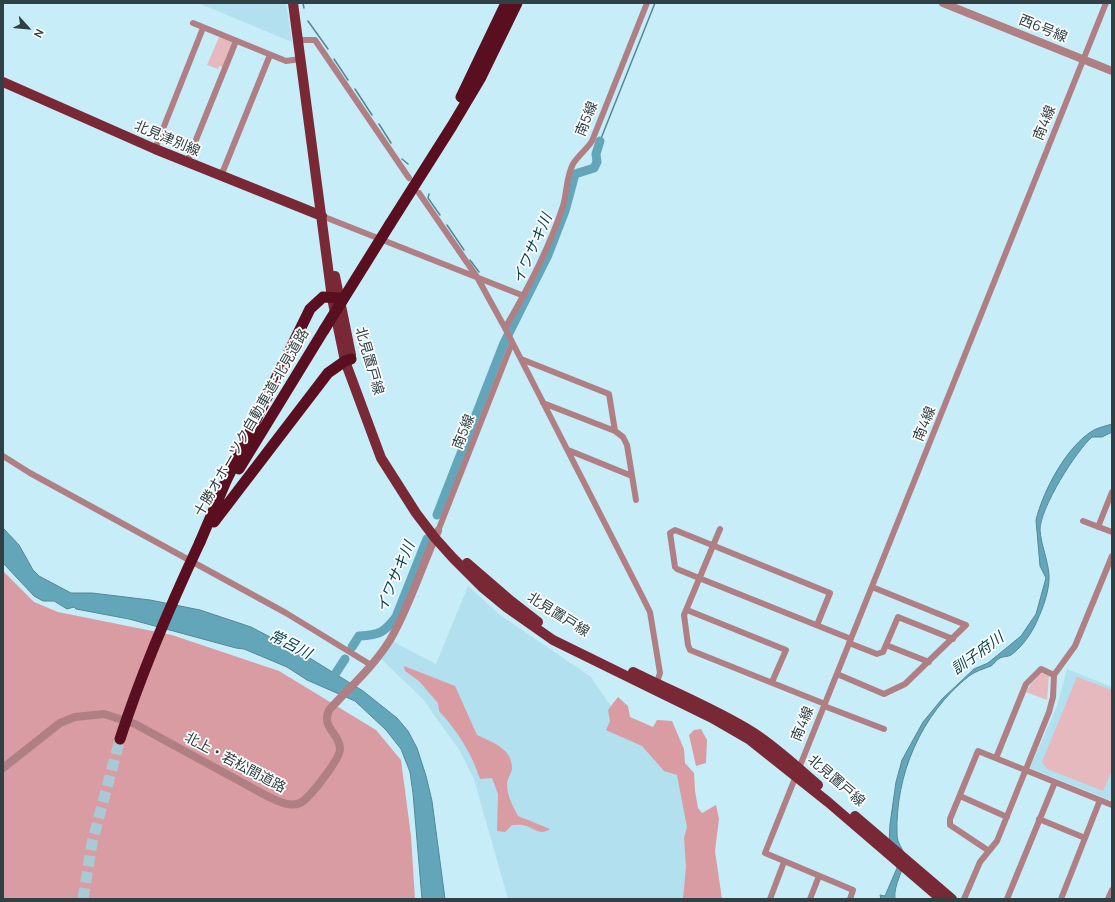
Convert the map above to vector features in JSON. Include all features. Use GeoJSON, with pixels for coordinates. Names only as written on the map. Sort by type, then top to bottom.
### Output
{"type":"FeatureCollection","features":[{"type":"Feature","properties":{"kind":"highway","name":"十勝オホーツク自動車道;北見道路"},"geometry":{"type":"LineString","coordinates":[[405,199],[469,82],[506,3]]}},
{"type":"Feature","properties":{"kind":"highway","name":"十勝オホーツク自動車道;北見道路"},"geometry":{"type":"LineString","coordinates":[[120,739],[137,686],[167,611],[230,484],[405,199],[452,126],[480,79],[517,3]]}},
{"type":"Feature","properties":{"kind":"highway"},"geometry":{"type":"LineString","coordinates":[[200,542],[226,481],[310,309],[323,296],[336,298]]}},
{"type":"Feature","properties":{"kind":"highway"},"geometry":{"type":"LineString","coordinates":[[200,542],[233,496],[328,373],[348,360]]}},
{"type":"Feature","properties":{"kind":"main road","name":"北見置戸線"},"geometry":{"type":"LineString","coordinates":[[293,3],[322,216],[348,360],[387,455],[404,487],[436,534],[486,581],[532,618],[556,634],[712,718],[750,740],[798,772],[915,873],[941,899]]}},
{"type":"Feature","properties":{"kind":"main road","name":"北見津別線"},"geometry":{"type":"LineString","coordinates":[[3,82],[155,149],[322,216]]}},
{"type":"Feature","properties":{"kind":"main road","name":"北見置戸線"},"geometry":{"type":"LineString","coordinates":[[915,873],[952,899]]}},
{"type":"Feature","properties":{"kind":"street","name":"南5線"},"geometry":{"type":"LineString","coordinates":[[507,332],[537,271],[563,205],[571,169],[574,162],[586,151],[592,141],[647,3]]}},
{"type":"Feature","properties":{"kind":"street","name":"西6号線"},"geometry":{"type":"LineString","coordinates":[[943,3],[1112,71]]}},
{"type":"Feature","properties":{"kind":"street","name":"南4線"},"geometry":{"type":"LineString","coordinates":[[784,862],[765,853],[1106,3]]}},
{"type":"Feature","properties":{"kind":"street"},"geometry":{"type":"LineString","coordinates":[[193,23],[286,61],[300,59]]}},
{"type":"Feature","properties":{"kind":"street"},"geometry":{"type":"LineString","coordinates":[[155,149],[203,28]]}},
{"type":"Feature","properties":{"kind":"street"},"geometry":{"type":"LineString","coordinates":[[298,40],[315,40],[409,178]]}},
{"type":"Feature","properties":{"kind":"street"},"geometry":{"type":"LineString","coordinates":[[187,162],[236,41]]}},
{"type":"Feature","properties":{"kind":"street"},"geometry":{"type":"LineString","coordinates":[[221,176],[270,55]]}},
{"type":"Feature","properties":{"kind":"street"},"geometry":{"type":"LineString","coordinates":[[419,193],[477,277],[568,450],[650,612],[660,673],[655,687]]}},
{"type":"Feature","properties":{"kind":"street"},"geometry":{"type":"LineString","coordinates":[[322,216],[524,296]]}},
{"type":"Feature","properties":{"kind":"street","name":"南5線"},"geometry":{"type":"LineString","coordinates":[[436,534],[512,343]]}},
{"type":"Feature","properties":{"kind":"street"},"geometry":{"type":"LineString","coordinates":[[521,359],[609,394],[615,431]]}},
{"type":"Feature","properties":{"kind":"street"},"geometry":{"type":"LineString","coordinates":[[543,403],[615,431],[623,437],[627,445],[636,500]]}},
{"type":"Feature","properties":{"kind":"street"},"geometry":{"type":"LineString","coordinates":[[568,450],[632,476]]}},
{"type":"Feature","properties":{"kind":"street"},"geometry":{"type":"LineString","coordinates":[[3,456],[286,613],[369,667]]}},
{"type":"Feature","properties":{"kind":"street"},"geometry":{"type":"LineString","coordinates":[[1098,527],[1112,492]]}},
{"type":"Feature","properties":{"kind":"street"},"geometry":{"type":"LineString","coordinates":[[1083,521],[1112,532]]}},
{"type":"Feature","properties":{"kind":"street"},"geometry":{"type":"LineString","coordinates":[[720,529],[684,616],[690,650],[772,682],[884,729]]}},
{"type":"Feature","properties":{"kind":"street"},"geometry":{"type":"LineString","coordinates":[[818,625],[830,593],[675,530],[670,533],[675,567],[818,625],[877,654],[883,652],[898,616],[953,639]]}},
{"type":"Feature","properties":{"kind":"street","name":"北上・若松間道路"},"geometry":{"type":"LineString","coordinates":[[3,768],[60,723],[75,717],[104,714],[135,724],[267,796],[286,804],[299,803],[310,794],[337,760],[340,751],[339,743],[327,723],[326,716],[384,649],[403,616],[436,534]]}},
{"type":"Feature","properties":{"kind":"street"},"geometry":{"type":"LineString","coordinates":[[964,899],[977,867],[997,841],[1049,712],[1053,697],[1054,675],[1075,646],[1112,556]]}},
{"type":"Feature","properties":{"kind":"street"},"geometry":{"type":"LineString","coordinates":[[837,674],[884,694],[905,684],[966,625],[872,587]]}},
{"type":"Feature","properties":{"kind":"street"},"geometry":{"type":"LineString","coordinates":[[686,610],[786,650],[772,682]]}},
{"type":"Feature","properties":{"kind":"street"},"geometry":{"type":"LineString","coordinates":[[886,645],[929,662]]}},
{"type":"Feature","properties":{"kind":"street"},"geometry":{"type":"LineString","coordinates":[[996,758],[1026,684],[1041,669],[1054,675]]}},
{"type":"Feature","properties":{"kind":"street"},"geometry":{"type":"LineString","coordinates":[[989,851],[950,825],[950,819],[978,750],[1112,805]]}},
{"type":"Feature","properties":{"kind":"street"},"geometry":{"type":"LineString","coordinates":[[1007,899],[1055,782]]}},
{"type":"Feature","properties":{"kind":"street"},"geometry":{"type":"LineString","coordinates":[[960,796],[1007,817]]}},
{"type":"Feature","properties":{"kind":"street"},"geometry":{"type":"LineString","coordinates":[[1061,899],[1100,800]]}},
{"type":"Feature","properties":{"kind":"street"},"geometry":{"type":"LineString","coordinates":[[1039,819],[1085,838]]}},
{"type":"Feature","properties":{"kind":"street"},"geometry":{"type":"LineString","coordinates":[[770,899],[784,862],[853,890],[850,899]]}},
{"type":"Feature","properties":{"kind":"street"},"geometry":{"type":"LineString","coordinates":[[810,899],[819,876]]}},
{"type":"Feature","properties":{"kind":"street"},"geometry":{"type":"LineString","coordinates":[[1108,899],[1112,890]]}},
{"type":"Feature","properties":{"kind":"shaded area"},"geometry":{"type":"Polygon","coordinates":[[[198,3],[286,3],[292,42],[198,3]]]}},
{"type":"Feature","properties":{"kind":"shaded area"},"geometry":{"type":"Polygon","coordinates":[[[220,35],[236,41],[225,68],[219,66],[218,69],[207,65],[220,35]]]}},
{"type":"Feature","properties":{"kind":"shaded area","name":"訓子府川"},"geometry":{"type":"Polygon","coordinates":[[[1112,424],[1112,432],[1102,437],[1092,437],[1077,454],[1060,480],[1046,508],[1040,530],[1049,580],[1044,604],[1026,640],[1011,655],[1000,658],[991,666],[972,674],[952,691],[937,708],[914,747],[906,768],[898,812],[897,838],[904,855],[903,867],[896,888],[895,899],[881,899],[880,895],[885,896],[897,868],[889,845],[890,824],[896,782],[902,760],[923,722],[942,699],[974,669],[988,663],[1021,636],[1036,614],[1046,578],[1040,566],[1036,520],[1039,508],[1050,483],[1066,457],[1075,446],[1094,430],[1112,424]]]}},
{"type":"Feature","properties":{"kind":"shaded area"},"geometry":{"type":"Polygon","coordinates":[[[3,528],[19,545],[33,570],[39,576],[71,593],[92,593],[150,600],[200,610],[251,627],[308,657],[363,691],[397,718],[408,731],[417,748],[426,776],[432,801],[445,899],[422,899],[413,793],[410,772],[401,749],[386,730],[355,701],[307,680],[287,667],[244,649],[129,619],[76,609],[74,607],[67,609],[54,601],[43,601],[34,596],[3,563],[3,528]]]}},
{"type":"Feature","properties":{"kind":"shaded area"},"geometry":{"type":"Polygon","coordinates":[[[3,571],[34,602],[58,612],[172,635],[279,671],[376,730],[401,760],[411,836],[415,899],[3,899],[3,571]]]}},
{"type":"Feature","properties":{"kind":"shaded area"},"geometry":{"type":"Polygon","coordinates":[[[468,586],[500,615],[591,677],[607,701],[660,756],[681,773],[689,828],[686,899],[508,899],[474,779],[460,751],[422,698],[381,659],[394,642],[436,664],[468,586]]]}},
{"type":"Feature","properties":{"kind":"shaded area"},"geometry":{"type":"Polygon","coordinates":[[[404,666],[455,686],[477,735],[500,747],[509,756],[512,769],[507,782],[507,788],[518,816],[550,829],[541,832],[524,825],[512,825],[505,832],[497,831],[498,794],[492,778],[480,779],[477,770],[458,734],[439,711],[438,703],[419,681],[405,671],[404,666]]]}},
{"type":"Feature","properties":{"kind":"shaded area"},"geometry":{"type":"Polygon","coordinates":[[[1067,669],[1112,687],[1112,801],[1030,768],[1057,706],[1067,669]]]}},
{"type":"Feature","properties":{"kind":"shaded area"},"geometry":{"type":"Polygon","coordinates":[[[1041,673],[1049,676],[1047,700],[1026,692],[1041,673]]]}},
{"type":"Feature","properties":{"kind":"shaded area"},"geometry":{"type":"Polygon","coordinates":[[[1077,677],[1112,690],[1112,770],[1103,791],[1047,769],[1042,762],[1077,677]]]}},
{"type":"Feature","properties":{"kind":"shaded area"},"geometry":{"type":"Polygon","coordinates":[[[618,697],[628,706],[630,717],[653,727],[657,720],[672,721],[684,749],[685,763],[694,773],[698,808],[702,813],[716,805],[719,819],[715,851],[722,899],[683,899],[686,867],[684,838],[687,827],[677,775],[664,771],[642,746],[606,730],[610,721],[608,710],[618,697]]]}},
{"type":"Feature","properties":{"kind":"shaded area"},"geometry":{"type":"Polygon","coordinates":[[[701,729],[707,740],[706,763],[696,766],[689,735],[694,730],[701,729]]]}},
{"type":"Feature","properties":{"kind":"waterway"},"geometry":{"type":"LineString","coordinates":[[303,3],[304,8]]}},
{"type":"Feature","properties":{"kind":"waterway","name":"イワサキ川"},"geometry":{"type":"LineString","coordinates":[[600,141],[655,3]]}},
{"type":"Feature","properties":{"kind":"waterway"},"geometry":{"type":"LineString","coordinates":[[308,21],[328,49]]}},
{"type":"Feature","properties":{"kind":"waterway"},"geometry":{"type":"LineString","coordinates":[[334,59],[348,80]]}},
{"type":"Feature","properties":{"kind":"waterway"},"geometry":{"type":"LineString","coordinates":[[355,89],[372,115]]}},
{"type":"Feature","properties":{"kind":"waterway"},"geometry":{"type":"LineString","coordinates":[[379,124],[391,143]]}},
{"type":"Feature","properties":{"kind":"waterway","name":"イワサキ川"},"geometry":{"type":"LineString","coordinates":[[437,515],[504,343],[548,255],[565,211],[575,174],[594,168],[597,162],[596,154],[600,141]]}},
{"type":"Feature","properties":{"kind":"waterway"},"geometry":{"type":"LineString","coordinates":[[402,159],[408,164]]}},
{"type":"Feature","properties":{"kind":"waterway"},"geometry":{"type":"LineString","coordinates":[[429,194],[428,198],[440,215]]}},
{"type":"Feature","properties":{"kind":"waterway"},"geometry":{"type":"LineString","coordinates":[[447,225],[464,250]]}},
{"type":"Feature","properties":{"kind":"waterway"},"geometry":{"type":"LineString","coordinates":[[470,260],[479,272]]}},
{"type":"Feature","properties":{"kind":"waterway","name":"イワサキ川"},"geometry":{"type":"LineString","coordinates":[[352,647],[359,636],[372,635],[384,630],[396,617],[427,539]]}},
{"type":"Feature","properties":{"kind":"waterway","name":"イワサキ川"},"geometry":{"type":"LineString","coordinates":[[330,682],[345,659]]}},
{"type":"Feature","properties":{"kind":"tunnel"},"geometry":{"type":"LineString","coordinates":[[83,899],[92,843],[120,739]]}},
{"type":"Feature","properties":{"kind":"water label","name":"常呂川"},"geometry":{"type":"Point","coordinates":[290,645]}}]}
